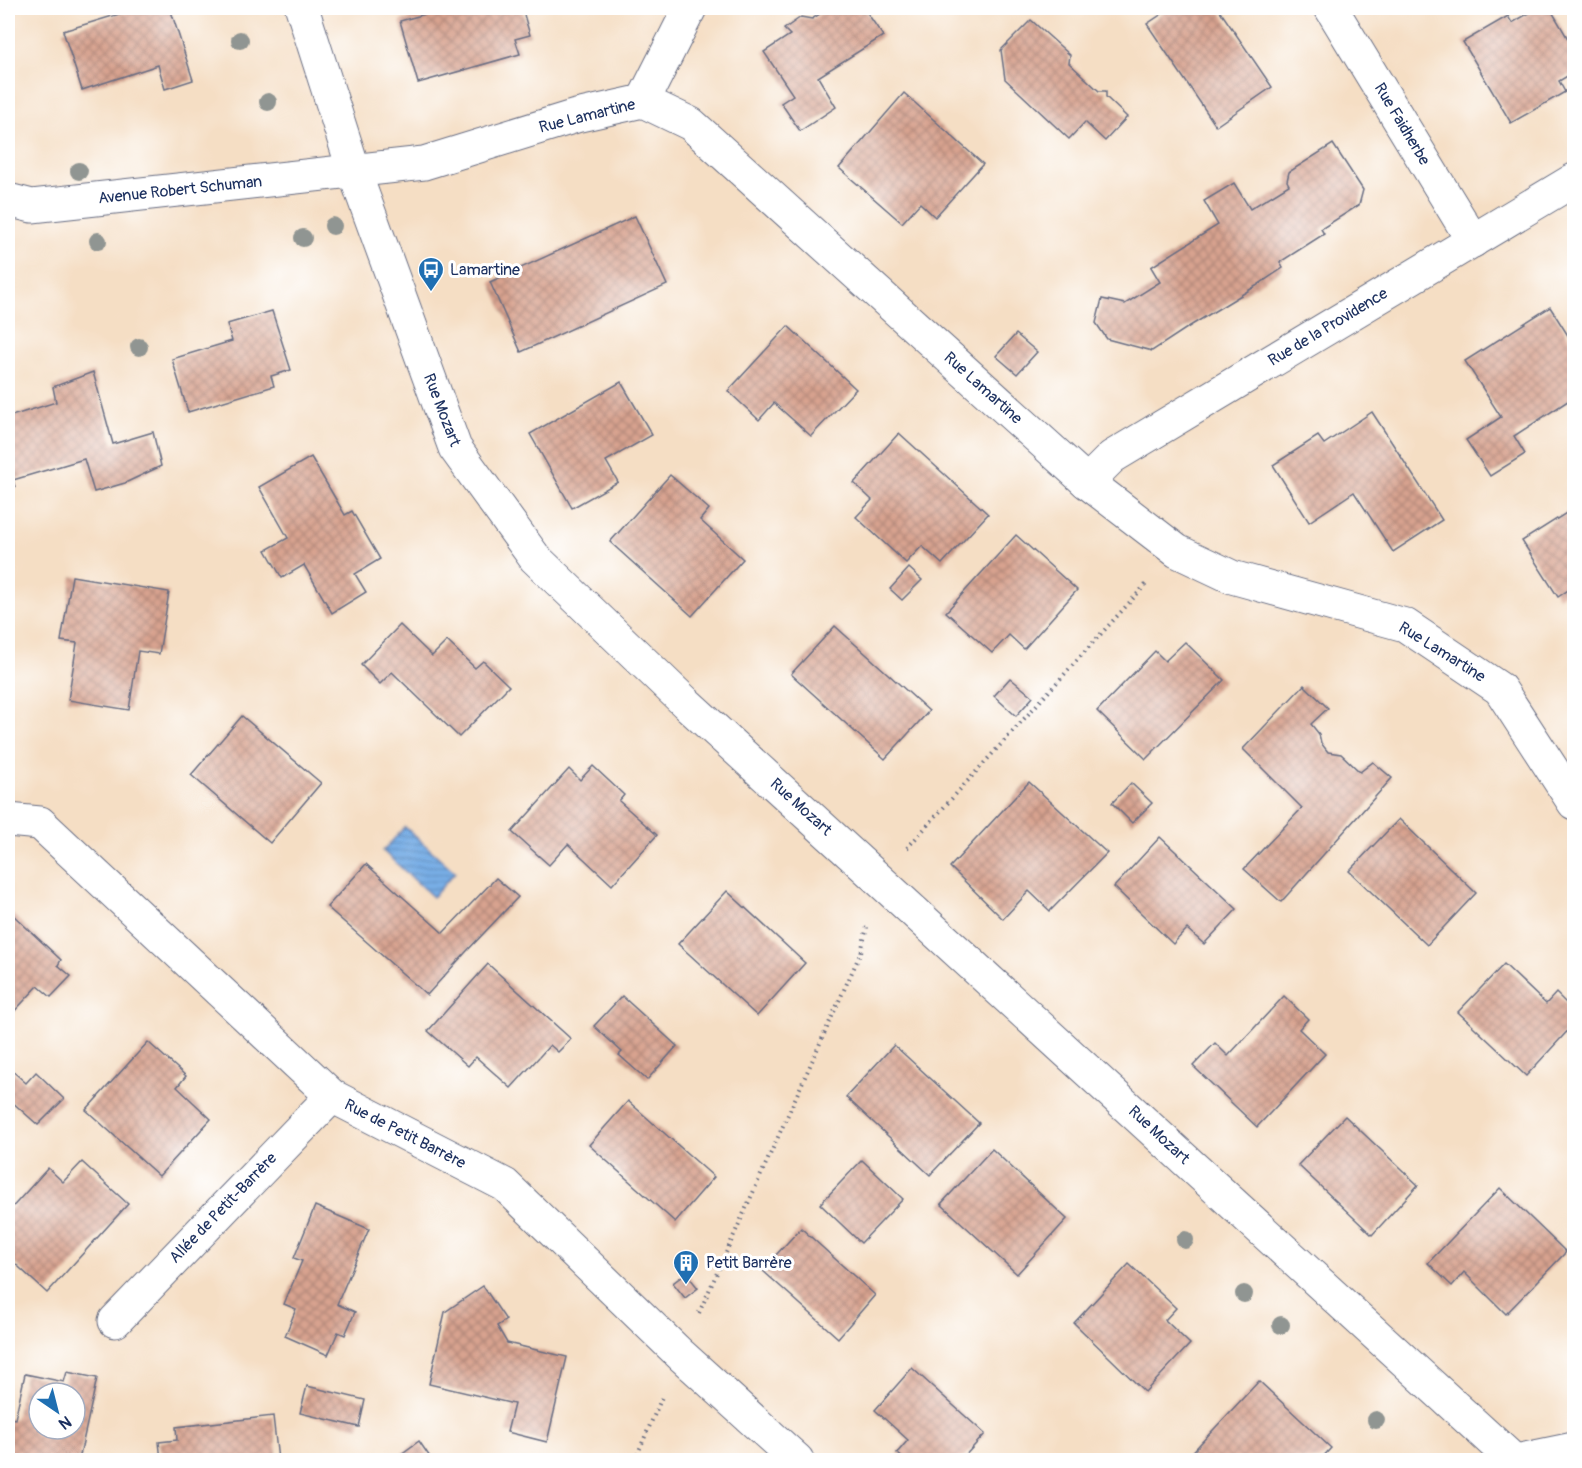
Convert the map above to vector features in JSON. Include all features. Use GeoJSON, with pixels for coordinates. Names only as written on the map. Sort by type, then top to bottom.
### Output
{"type":"FeatureCollection","features":[{"type":"Feature","properties":{"kind":"street","name":"Rue Mozart"},"geometry":{"type":"LineString","coordinates":[[302,8],[354,171],[455,448],[535,558],[686,703],[1513,1461]]}},
{"type":"Feature","properties":{"kind":"street"},"geometry":{"type":"LineString","coordinates":[[643,101],[690,8]]}},
{"type":"Feature","properties":{"kind":"street","name":"Rue Faidherbe"},"geometry":{"type":"LineString","coordinates":[[1331,8],[1473,241]]}},
{"type":"Feature","properties":{"kind":"street","name":"Rue Lamartine"},"geometry":{"type":"LineString","coordinates":[[354,171],[424,163],[576,116],[643,101],[691,124],[1087,482],[1177,551],[1232,577],[1405,625],[1500,689],[1575,803]]}},
{"type":"Feature","properties":{"kind":"street","name":"Avenue Robert Schuman"},"geometry":{"type":"LineString","coordinates":[[8,200],[32,206],[354,171]]}},
{"type":"Feature","properties":{"kind":"street","name":"Rue de la Providence"},"geometry":{"type":"LineString","coordinates":[[1087,482],[1112,457],[1575,180]]}},
{"type":"Feature","properties":{"kind":"street","name":"Rue de Petit Barrère"},"geometry":{"type":"LineString","coordinates":[[8,820],[40,824],[332,1096],[505,1185],[681,1354],[797,1461]]}},
{"type":"Feature","properties":{"kind":"street","name":"Allée de Petit-Barrère"},"geometry":{"type":"LineString","coordinates":[[115,1321],[332,1096]]}},
{"type":"Feature","properties":{"kind":"street"},"geometry":{"type":"LineString","coordinates":[[1521,1461],[1575,1449]]}},
{"type":"Feature","properties":{"kind":"path"},"geometry":{"type":"LineString","coordinates":[[635,1461],[861,952],[879,879],[1177,551]]}},
{"type":"Feature","properties":{"kind":"water"},"geometry":{"type":"Polygon","coordinates":[[[405,827],[455,872],[433,897],[383,851],[405,827]]]}},
{"type":"Feature","properties":{"kind":"building"},"geometry":{"type":"Polygon","coordinates":[[[139,8],[170,8],[193,80],[165,89],[158,65],[82,90],[63,31],[139,8]]]}},
{"type":"Feature","properties":{"kind":"building"},"geometry":{"type":"Polygon","coordinates":[[[447,8],[522,8],[530,35],[515,39],[520,54],[418,83],[400,21],[447,8]]]}},
{"type":"Feature","properties":{"kind":"building"},"geometry":{"type":"Polygon","coordinates":[[[829,8],[864,8],[883,36],[818,77],[836,107],[800,131],[781,103],[793,95],[764,52],[790,35],[784,29],[801,17],[812,19],[829,8]]]}},
{"type":"Feature","properties":{"kind":"building"},"geometry":{"type":"Polygon","coordinates":[[[1171,8],[1218,8],[1272,87],[1216,126],[1147,24],[1171,8]]]}},
{"type":"Feature","properties":{"kind":"building"},"geometry":{"type":"Polygon","coordinates":[[[1538,8],[1550,8],[1574,49],[1574,72],[1559,81],[1565,92],[1511,123],[1463,42],[1508,16],[1512,23],[1538,8]]]}},
{"type":"Feature","properties":{"kind":"building"},"geometry":{"type":"Polygon","coordinates":[[[1031,20],[1070,55],[1069,63],[1099,91],[1106,91],[1106,97],[1127,117],[1105,141],[1085,122],[1069,139],[1005,79],[1001,50],[1031,20]]]}},
{"type":"Feature","properties":{"kind":"building"},"geometry":{"type":"Polygon","coordinates":[[[904,93],[983,164],[935,217],[920,203],[902,223],[839,168],[904,93]]]}},
{"type":"Feature","properties":{"kind":"building"},"geometry":{"type":"Polygon","coordinates":[[[1333,144],[1363,190],[1359,205],[1321,229],[1324,234],[1280,262],[1283,268],[1152,351],[1107,339],[1096,323],[1102,299],[1125,304],[1160,282],[1151,267],[1218,225],[1204,201],[1234,183],[1250,209],[1289,185],[1287,181],[1289,172],[1333,144]]]}},
{"type":"Feature","properties":{"kind":"building"},"geometry":{"type":"Polygon","coordinates":[[[635,216],[667,285],[521,352],[490,282],[635,216]]]}},
{"type":"Feature","properties":{"kind":"building"},"geometry":{"type":"Polygon","coordinates":[[[1550,307],[1574,345],[1574,397],[1514,436],[1525,454],[1490,476],[1466,440],[1501,417],[1465,361],[1550,307]]]}},
{"type":"Feature","properties":{"kind":"building"},"geometry":{"type":"Polygon","coordinates":[[[272,311],[291,370],[271,376],[274,386],[188,412],[172,359],[232,341],[227,324],[272,311]]]}},
{"type":"Feature","properties":{"kind":"building"},"geometry":{"type":"Polygon","coordinates":[[[788,326],[856,389],[811,436],[774,403],[759,420],[728,391],[788,326]]]}},
{"type":"Feature","properties":{"kind":"building"},"geometry":{"type":"Polygon","coordinates":[[[1016,334],[1037,352],[1017,374],[996,356],[1016,334]]]}},
{"type":"Feature","properties":{"kind":"building"},"geometry":{"type":"Polygon","coordinates":[[[93,372],[113,444],[153,432],[161,466],[125,483],[94,492],[84,459],[13,480],[15,487],[8,489],[8,417],[56,402],[53,387],[93,372]]]}},
{"type":"Feature","properties":{"kind":"building"},"geometry":{"type":"Polygon","coordinates":[[[621,382],[652,435],[606,461],[618,482],[572,508],[530,434],[621,382]]]}},
{"type":"Feature","properties":{"kind":"building"},"geometry":{"type":"Polygon","coordinates":[[[1372,412],[1442,520],[1393,552],[1354,492],[1309,522],[1273,465],[1318,436],[1324,444],[1372,412]]]}},
{"type":"Feature","properties":{"kind":"building"},"geometry":{"type":"Polygon","coordinates":[[[899,433],[988,514],[942,564],[922,546],[906,563],[856,517],[872,500],[854,483],[899,433]]]}},
{"type":"Feature","properties":{"kind":"building"},"geometry":{"type":"Polygon","coordinates":[[[311,457],[345,515],[352,511],[380,559],[355,574],[366,592],[332,613],[304,565],[282,578],[266,550],[288,538],[259,487],[311,457]]]}},
{"type":"Feature","properties":{"kind":"building"},"geometry":{"type":"Polygon","coordinates":[[[670,475],[709,509],[700,520],[743,559],[692,616],[610,542],[670,475]]]}},
{"type":"Feature","properties":{"kind":"building"},"geometry":{"type":"Polygon","coordinates":[[[1574,508],[1574,586],[1558,597],[1522,541],[1574,508]]]}},
{"type":"Feature","properties":{"kind":"building"},"geometry":{"type":"Polygon","coordinates":[[[1016,535],[1077,590],[1024,649],[1009,635],[992,653],[946,612],[1016,535]]]}},
{"type":"Feature","properties":{"kind":"building"},"geometry":{"type":"Polygon","coordinates":[[[909,568],[922,580],[902,600],[890,589],[909,568]]]}},
{"type":"Feature","properties":{"kind":"building"},"geometry":{"type":"Polygon","coordinates":[[[72,576],[169,592],[159,654],[138,651],[129,710],[68,700],[77,643],[61,641],[72,576]]]}},
{"type":"Feature","properties":{"kind":"building"},"geometry":{"type":"Polygon","coordinates":[[[400,625],[432,656],[447,641],[475,668],[483,661],[509,686],[459,737],[392,672],[380,684],[361,665],[400,625]]]}},
{"type":"Feature","properties":{"kind":"building"},"geometry":{"type":"Polygon","coordinates":[[[835,626],[929,711],[885,759],[791,674],[835,626]]]}},
{"type":"Feature","properties":{"kind":"building"},"geometry":{"type":"Polygon","coordinates":[[[1185,642],[1224,680],[1146,759],[1097,711],[1155,651],[1165,661],[1185,642]]]}},
{"type":"Feature","properties":{"kind":"building"},"geometry":{"type":"Polygon","coordinates":[[[1010,678],[1033,697],[1016,716],[994,696],[1010,678]]]}},
{"type":"Feature","properties":{"kind":"building"},"geometry":{"type":"Polygon","coordinates":[[[1304,685],[1328,708],[1311,724],[1328,752],[1341,754],[1360,772],[1373,762],[1392,778],[1281,902],[1244,869],[1302,808],[1243,749],[1304,685]]]}},
{"type":"Feature","properties":{"kind":"building"},"geometry":{"type":"Polygon","coordinates":[[[242,716],[321,783],[270,843],[191,775],[242,716]]]}},
{"type":"Feature","properties":{"kind":"building"},"geometry":{"type":"Polygon","coordinates":[[[593,766],[624,795],[619,801],[657,835],[612,885],[568,844],[549,865],[512,832],[569,769],[580,780],[593,766]]]}},
{"type":"Feature","properties":{"kind":"building"},"geometry":{"type":"Polygon","coordinates":[[[1029,782],[1107,853],[1050,911],[1029,891],[1003,919],[950,867],[1029,782]]]}},
{"type":"Feature","properties":{"kind":"building"},"geometry":{"type":"Polygon","coordinates":[[[1131,783],[1152,803],[1132,823],[1112,803],[1131,783]]]}},
{"type":"Feature","properties":{"kind":"building"},"geometry":{"type":"Polygon","coordinates":[[[1399,819],[1476,893],[1427,945],[1349,871],[1399,819]]]}},
{"type":"Feature","properties":{"kind":"building"},"geometry":{"type":"Polygon","coordinates":[[[1160,837],[1237,909],[1204,944],[1187,929],[1173,944],[1114,887],[1160,837]]]}},
{"type":"Feature","properties":{"kind":"building"},"geometry":{"type":"Polygon","coordinates":[[[366,864],[443,933],[496,878],[518,897],[427,995],[327,907],[366,864]]]}},
{"type":"Feature","properties":{"kind":"building"},"geometry":{"type":"Polygon","coordinates":[[[727,891],[805,963],[757,1016],[678,944],[727,891]]]}},
{"type":"Feature","properties":{"kind":"building"},"geometry":{"type":"Polygon","coordinates":[[[12,914],[61,960],[58,965],[71,976],[51,997],[38,986],[8,1018],[8,919],[12,914]]]}},
{"type":"Feature","properties":{"kind":"building"},"geometry":{"type":"Polygon","coordinates":[[[488,964],[571,1039],[558,1052],[550,1045],[511,1088],[476,1057],[468,1066],[428,1031],[488,964]]]}},
{"type":"Feature","properties":{"kind":"building"},"geometry":{"type":"Polygon","coordinates":[[[1504,964],[1546,1004],[1556,993],[1574,1011],[1574,1024],[1526,1076],[1458,1012],[1504,964]]]}},
{"type":"Feature","properties":{"kind":"building"},"geometry":{"type":"Polygon","coordinates":[[[622,996],[677,1046],[647,1080],[619,1055],[622,1052],[594,1026],[622,996]]]}},
{"type":"Feature","properties":{"kind":"building"},"geometry":{"type":"Polygon","coordinates":[[[1284,996],[1308,1019],[1299,1029],[1325,1054],[1257,1127],[1193,1066],[1215,1043],[1228,1056],[1284,996]]]}},
{"type":"Feature","properties":{"kind":"building"},"geometry":{"type":"Polygon","coordinates":[[[148,1042],[186,1076],[177,1087],[211,1119],[159,1176],[86,1110],[148,1042]]]}},
{"type":"Feature","properties":{"kind":"building"},"geometry":{"type":"Polygon","coordinates":[[[894,1045],[979,1123],[930,1175],[846,1097],[894,1045]]]}},
{"type":"Feature","properties":{"kind":"building"},"geometry":{"type":"Polygon","coordinates":[[[8,1067],[26,1083],[36,1072],[64,1099],[38,1125],[11,1101],[8,1105],[8,1067]]]}},
{"type":"Feature","properties":{"kind":"building"},"geometry":{"type":"Polygon","coordinates":[[[628,1101],[714,1177],[675,1222],[589,1145],[628,1101]]]}},
{"type":"Feature","properties":{"kind":"building"},"geometry":{"type":"Polygon","coordinates":[[[1345,1116],[1418,1185],[1372,1235],[1298,1165],[1345,1116]]]}},
{"type":"Feature","properties":{"kind":"building"},"geometry":{"type":"Polygon","coordinates":[[[992,1149],[1067,1219],[1017,1274],[941,1204],[992,1149]]]}},
{"type":"Feature","properties":{"kind":"building"},"geometry":{"type":"Polygon","coordinates":[[[862,1160],[903,1199],[861,1243],[820,1204],[862,1160]]]}},
{"type":"Feature","properties":{"kind":"building"},"geometry":{"type":"Polygon","coordinates":[[[82,1162],[128,1204],[47,1293],[8,1257],[8,1212],[48,1168],[63,1182],[82,1162]]]}},
{"type":"Feature","properties":{"kind":"building"},"geometry":{"type":"Polygon","coordinates":[[[1500,1188],[1566,1252],[1506,1314],[1464,1272],[1452,1286],[1428,1263],[1500,1188]]]}},
{"type":"Feature","properties":{"kind":"building"},"geometry":{"type":"Polygon","coordinates":[[[315,1206],[369,1229],[337,1304],[355,1312],[345,1335],[338,1332],[328,1355],[285,1336],[296,1309],[284,1304],[302,1261],[294,1258],[315,1206]]]}},
{"type":"Feature","properties":{"kind":"building"},"geometry":{"type":"Polygon","coordinates":[[[801,1228],[875,1295],[838,1338],[762,1270],[801,1228]]]}},
{"type":"Feature","properties":{"kind":"building"},"geometry":{"type":"Polygon","coordinates":[[[1129,1264],[1176,1308],[1165,1320],[1190,1344],[1145,1392],[1074,1323],[1129,1264]]]}},
{"type":"Feature","properties":{"kind":"building","name":"Petit Barrère"},"geometry":{"type":"Polygon","coordinates":[[[686,1273],[698,1288],[685,1298],[673,1283],[686,1273]]]}},
{"type":"Feature","properties":{"kind":"building"},"geometry":{"type":"Polygon","coordinates":[[[483,1286],[506,1320],[497,1326],[507,1343],[567,1357],[547,1442],[507,1432],[514,1404],[429,1384],[445,1312],[483,1286]]]}},
{"type":"Feature","properties":{"kind":"building"},"geometry":{"type":"Polygon","coordinates":[[[912,1368],[985,1434],[961,1460],[905,1460],[897,1453],[908,1440],[875,1410],[912,1368]]]}},
{"type":"Feature","properties":{"kind":"building"},"geometry":{"type":"Polygon","coordinates":[[[67,1372],[97,1378],[87,1424],[87,1381],[64,1381],[67,1372]]]}},
{"type":"Feature","properties":{"kind":"building"},"geometry":{"type":"Polygon","coordinates":[[[25,1374],[59,1381],[27,1381],[27,1441],[83,1441],[79,1460],[8,1460],[8,1418],[15,1419],[25,1374]]]}},
{"type":"Feature","properties":{"kind":"building"},"geometry":{"type":"Polygon","coordinates":[[[1259,1381],[1331,1448],[1320,1460],[1279,1460],[1274,1456],[1269,1460],[1185,1460],[1259,1381]]]}},
{"type":"Feature","properties":{"kind":"building"},"geometry":{"type":"Polygon","coordinates":[[[307,1386],[365,1400],[359,1427],[300,1413],[307,1386]]]}},
{"type":"Feature","properties":{"kind":"building"},"geometry":{"type":"Polygon","coordinates":[[[273,1416],[278,1460],[161,1460],[159,1442],[177,1440],[176,1427],[273,1416]]]}},
{"type":"Feature","properties":{"kind":"building"},"geometry":{"type":"Polygon","coordinates":[[[419,1441],[432,1460],[393,1460],[419,1441]]]}},
{"type":"Feature","properties":{"kind":"place","name":"Lamartine"},"geometry":{"type":"Point","coordinates":[431,293]}},
{"type":"Feature","properties":{"kind":"place","name":"Petit Barrère"},"geometry":{"type":"Point","coordinates":[686,1286]}}]}
